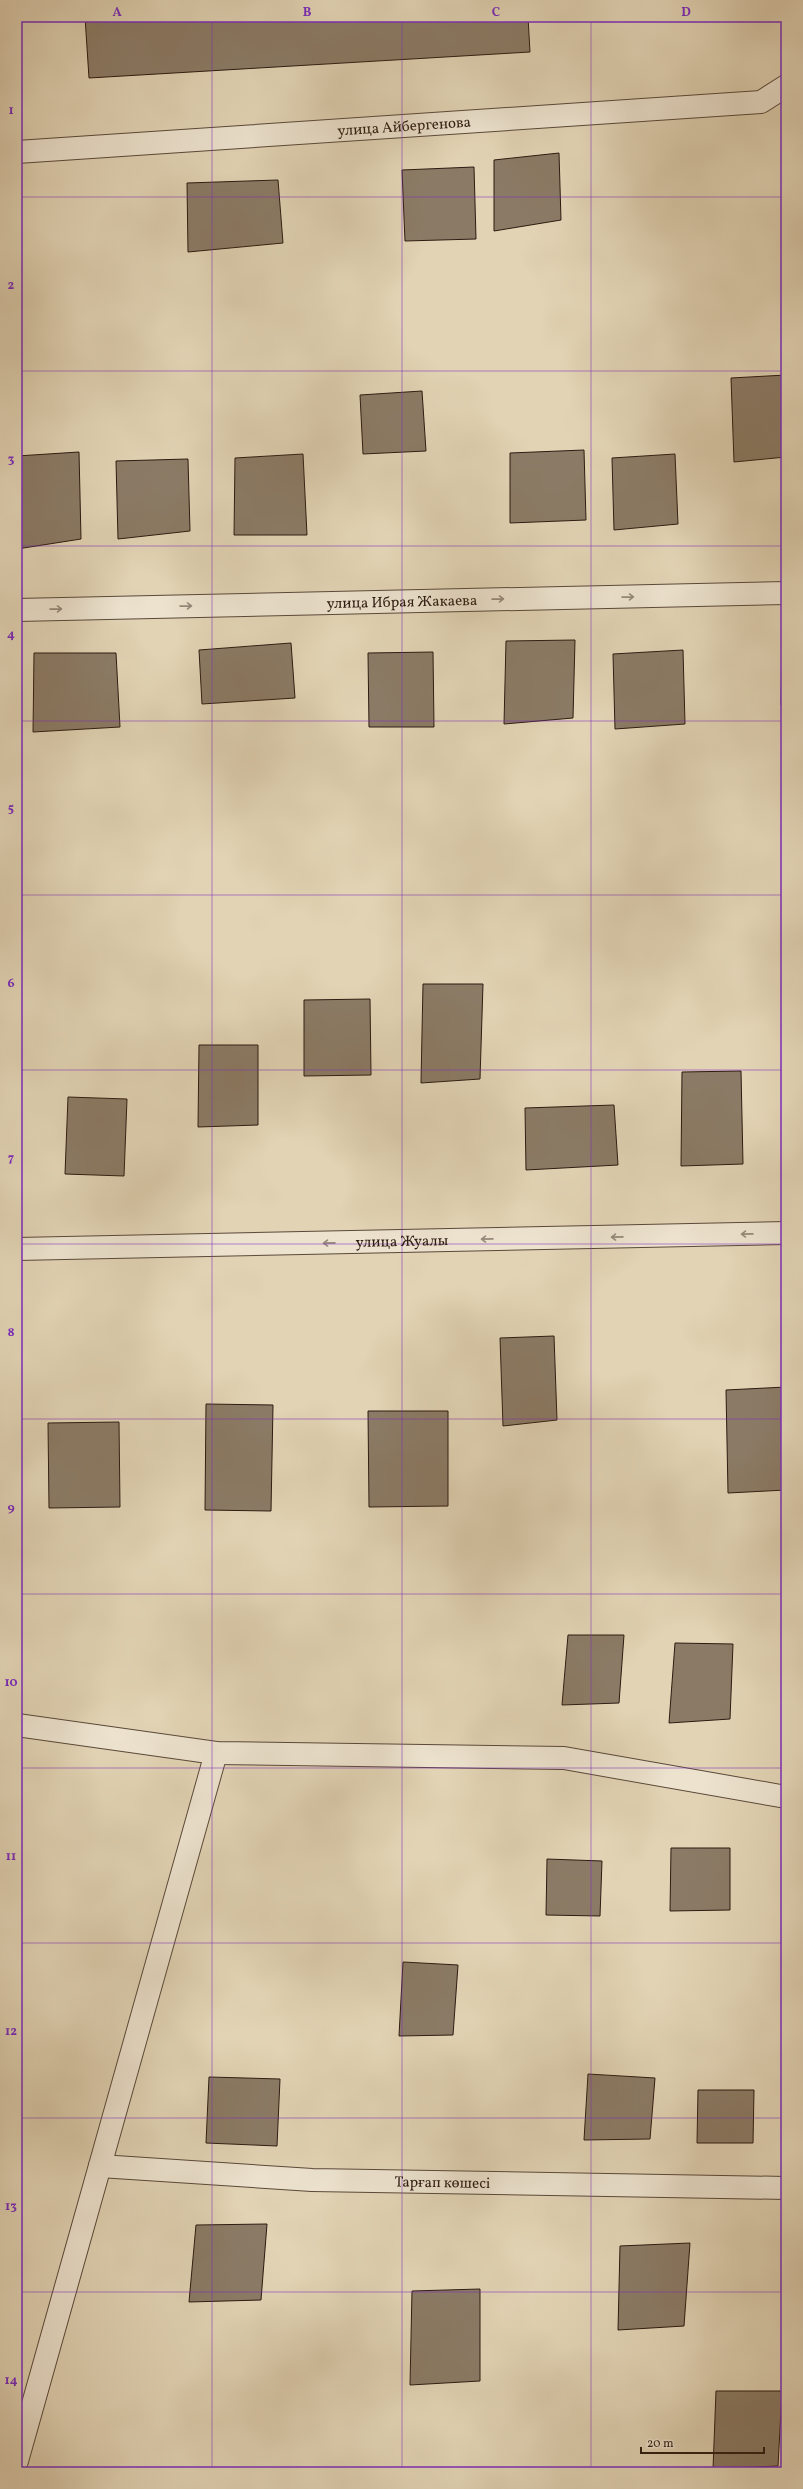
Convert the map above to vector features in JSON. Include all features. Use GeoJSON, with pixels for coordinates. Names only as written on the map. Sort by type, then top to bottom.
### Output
{"type":"FeatureCollection","features":[{"type":"Feature","properties":{"kind":"street","name":"улица Айбергенова"},"geometry":{"type":"LineString","coordinates":[[17,152],[761,102],[786,86]]}},
{"type":"Feature","properties":{"kind":"street","name":"улица Ибрая Жакаева"},"geometry":{"type":"LineString","coordinates":[[17,610],[786,593]]}},
{"type":"Feature","properties":{"kind":"street","name":"улица Жуалы"},"geometry":{"type":"LineString","coordinates":[[17,1249],[786,1233]]}},
{"type":"Feature","properties":{"kind":"street"},"geometry":{"type":"LineString","coordinates":[[17,1725],[101,1735],[216,1753],[564,1758],[786,1797]]}},
{"type":"Feature","properties":{"kind":"street"},"geometry":{"type":"LineString","coordinates":[[17,2461],[216,1753]]}},
{"type":"Feature","properties":{"kind":"street","name":"Тарғап көшесі"},"geometry":{"type":"LineString","coordinates":[[100,2166],[312,2180],[786,2188]]}},
{"type":"Feature","properties":{"kind":"building"},"geometry":{"type":"Polygon","coordinates":[[[85,17],[528,17],[530,52],[89,78],[85,17]]]}},
{"type":"Feature","properties":{"kind":"building"},"geometry":{"type":"Polygon","coordinates":[[[559,153],[561,220],[494,231],[494,160],[559,153]]]}},
{"type":"Feature","properties":{"kind":"building"},"geometry":{"type":"Polygon","coordinates":[[[474,167],[476,239],[405,241],[402,170],[474,167]]]}},
{"type":"Feature","properties":{"kind":"building"},"geometry":{"type":"Polygon","coordinates":[[[278,180],[283,243],[188,252],[187,183],[278,180]]]}},
{"type":"Feature","properties":{"kind":"building"},"geometry":{"type":"Polygon","coordinates":[[[786,375],[786,457],[734,462],[731,378],[786,375]]]}},
{"type":"Feature","properties":{"kind":"building"},"geometry":{"type":"Polygon","coordinates":[[[422,391],[426,451],[363,454],[360,395],[422,391]]]}},
{"type":"Feature","properties":{"kind":"building"},"geometry":{"type":"Polygon","coordinates":[[[584,450],[586,520],[510,523],[510,453],[584,450]]]}},
{"type":"Feature","properties":{"kind":"building"},"geometry":{"type":"Polygon","coordinates":[[[79,452],[81,539],[17,549],[17,456],[79,452]]]}},
{"type":"Feature","properties":{"kind":"building"},"geometry":{"type":"Polygon","coordinates":[[[303,454],[307,535],[234,535],[235,458],[303,454]]]}},
{"type":"Feature","properties":{"kind":"building"},"geometry":{"type":"Polygon","coordinates":[[[675,454],[678,524],[614,530],[612,458],[675,454]]]}},
{"type":"Feature","properties":{"kind":"building"},"geometry":{"type":"Polygon","coordinates":[[[188,459],[190,531],[118,539],[116,461],[188,459]]]}},
{"type":"Feature","properties":{"kind":"building"},"geometry":{"type":"Polygon","coordinates":[[[782,632],[786,632],[786,705],[781,705],[782,632]]]}},
{"type":"Feature","properties":{"kind":"building"},"geometry":{"type":"Polygon","coordinates":[[[575,640],[573,718],[504,724],[506,641],[575,640]]]}},
{"type":"Feature","properties":{"kind":"building"},"geometry":{"type":"Polygon","coordinates":[[[291,643],[295,698],[202,704],[199,650],[291,643]]]}},
{"type":"Feature","properties":{"kind":"building"},"geometry":{"type":"Polygon","coordinates":[[[683,650],[685,724],[615,729],[613,654],[683,650]]]}},
{"type":"Feature","properties":{"kind":"building"},"geometry":{"type":"Polygon","coordinates":[[[433,652],[434,727],[369,727],[368,653],[433,652]]]}},
{"type":"Feature","properties":{"kind":"building"},"geometry":{"type":"Polygon","coordinates":[[[34,653],[116,653],[120,727],[33,732],[34,653]]]}},
{"type":"Feature","properties":{"kind":"building"},"geometry":{"type":"Polygon","coordinates":[[[423,984],[483,984],[480,1079],[421,1083],[423,984]]]}},
{"type":"Feature","properties":{"kind":"building"},"geometry":{"type":"Polygon","coordinates":[[[370,999],[371,1075],[304,1076],[304,1000],[370,999]]]}},
{"type":"Feature","properties":{"kind":"building"},"geometry":{"type":"Polygon","coordinates":[[[199,1045],[258,1045],[258,1125],[198,1127],[199,1045]]]}},
{"type":"Feature","properties":{"kind":"building"},"geometry":{"type":"Polygon","coordinates":[[[741,1071],[743,1164],[681,1166],[682,1072],[741,1071]]]}},
{"type":"Feature","properties":{"kind":"building"},"geometry":{"type":"Polygon","coordinates":[[[68,1097],[127,1099],[124,1176],[65,1174],[68,1097]]]}},
{"type":"Feature","properties":{"kind":"building"},"geometry":{"type":"Polygon","coordinates":[[[614,1105],[618,1165],[526,1170],[525,1108],[614,1105]]]}},
{"type":"Feature","properties":{"kind":"building"},"geometry":{"type":"Polygon","coordinates":[[[554,1336],[557,1420],[503,1426],[500,1338],[554,1336]]]}},
{"type":"Feature","properties":{"kind":"building"},"geometry":{"type":"Polygon","coordinates":[[[786,1387],[786,1490],[728,1493],[726,1390],[786,1387]]]}},
{"type":"Feature","properties":{"kind":"building"},"geometry":{"type":"Polygon","coordinates":[[[206,1404],[273,1405],[271,1511],[205,1510],[206,1404]]]}},
{"type":"Feature","properties":{"kind":"building"},"geometry":{"type":"Polygon","coordinates":[[[368,1411],[448,1411],[448,1506],[369,1507],[368,1411]]]}},
{"type":"Feature","properties":{"kind":"building"},"geometry":{"type":"Polygon","coordinates":[[[119,1422],[120,1507],[49,1508],[48,1423],[119,1422]]]}},
{"type":"Feature","properties":{"kind":"building"},"geometry":{"type":"Polygon","coordinates":[[[568,1635],[624,1635],[619,1703],[562,1705],[568,1635]]]}},
{"type":"Feature","properties":{"kind":"building"},"geometry":{"type":"Polygon","coordinates":[[[675,1643],[733,1644],[730,1719],[669,1723],[675,1643]]]}},
{"type":"Feature","properties":{"kind":"building"},"geometry":{"type":"Polygon","coordinates":[[[671,1848],[730,1848],[730,1910],[670,1911],[671,1848]]]}},
{"type":"Feature","properties":{"kind":"building"},"geometry":{"type":"Polygon","coordinates":[[[547,1859],[602,1861],[600,1916],[546,1915],[547,1859]]]}},
{"type":"Feature","properties":{"kind":"building"},"geometry":{"type":"Polygon","coordinates":[[[403,1962],[458,1965],[453,2035],[399,2036],[403,1962]]]}},
{"type":"Feature","properties":{"kind":"building"},"geometry":{"type":"Polygon","coordinates":[[[588,2074],[655,2078],[650,2139],[584,2140],[588,2074]]]}},
{"type":"Feature","properties":{"kind":"building"},"geometry":{"type":"Polygon","coordinates":[[[209,2077],[280,2079],[277,2146],[206,2143],[209,2077]]]}},
{"type":"Feature","properties":{"kind":"building"},"geometry":{"type":"Polygon","coordinates":[[[698,2090],[754,2090],[753,2143],[697,2143],[698,2090]]]}},
{"type":"Feature","properties":{"kind":"building"},"geometry":{"type":"Polygon","coordinates":[[[267,2224],[261,2300],[189,2302],[196,2225],[267,2224]]]}},
{"type":"Feature","properties":{"kind":"building"},"geometry":{"type":"Polygon","coordinates":[[[690,2243],[684,2326],[618,2330],[620,2246],[690,2243]]]}},
{"type":"Feature","properties":{"kind":"building"},"geometry":{"type":"Polygon","coordinates":[[[480,2289],[480,2381],[410,2385],[412,2291],[480,2289]]]}},
{"type":"Feature","properties":{"kind":"building"},"geometry":{"type":"Polygon","coordinates":[[[716,2391],[782,2391],[778,2466],[713,2469],[716,2391]]]}}]}
